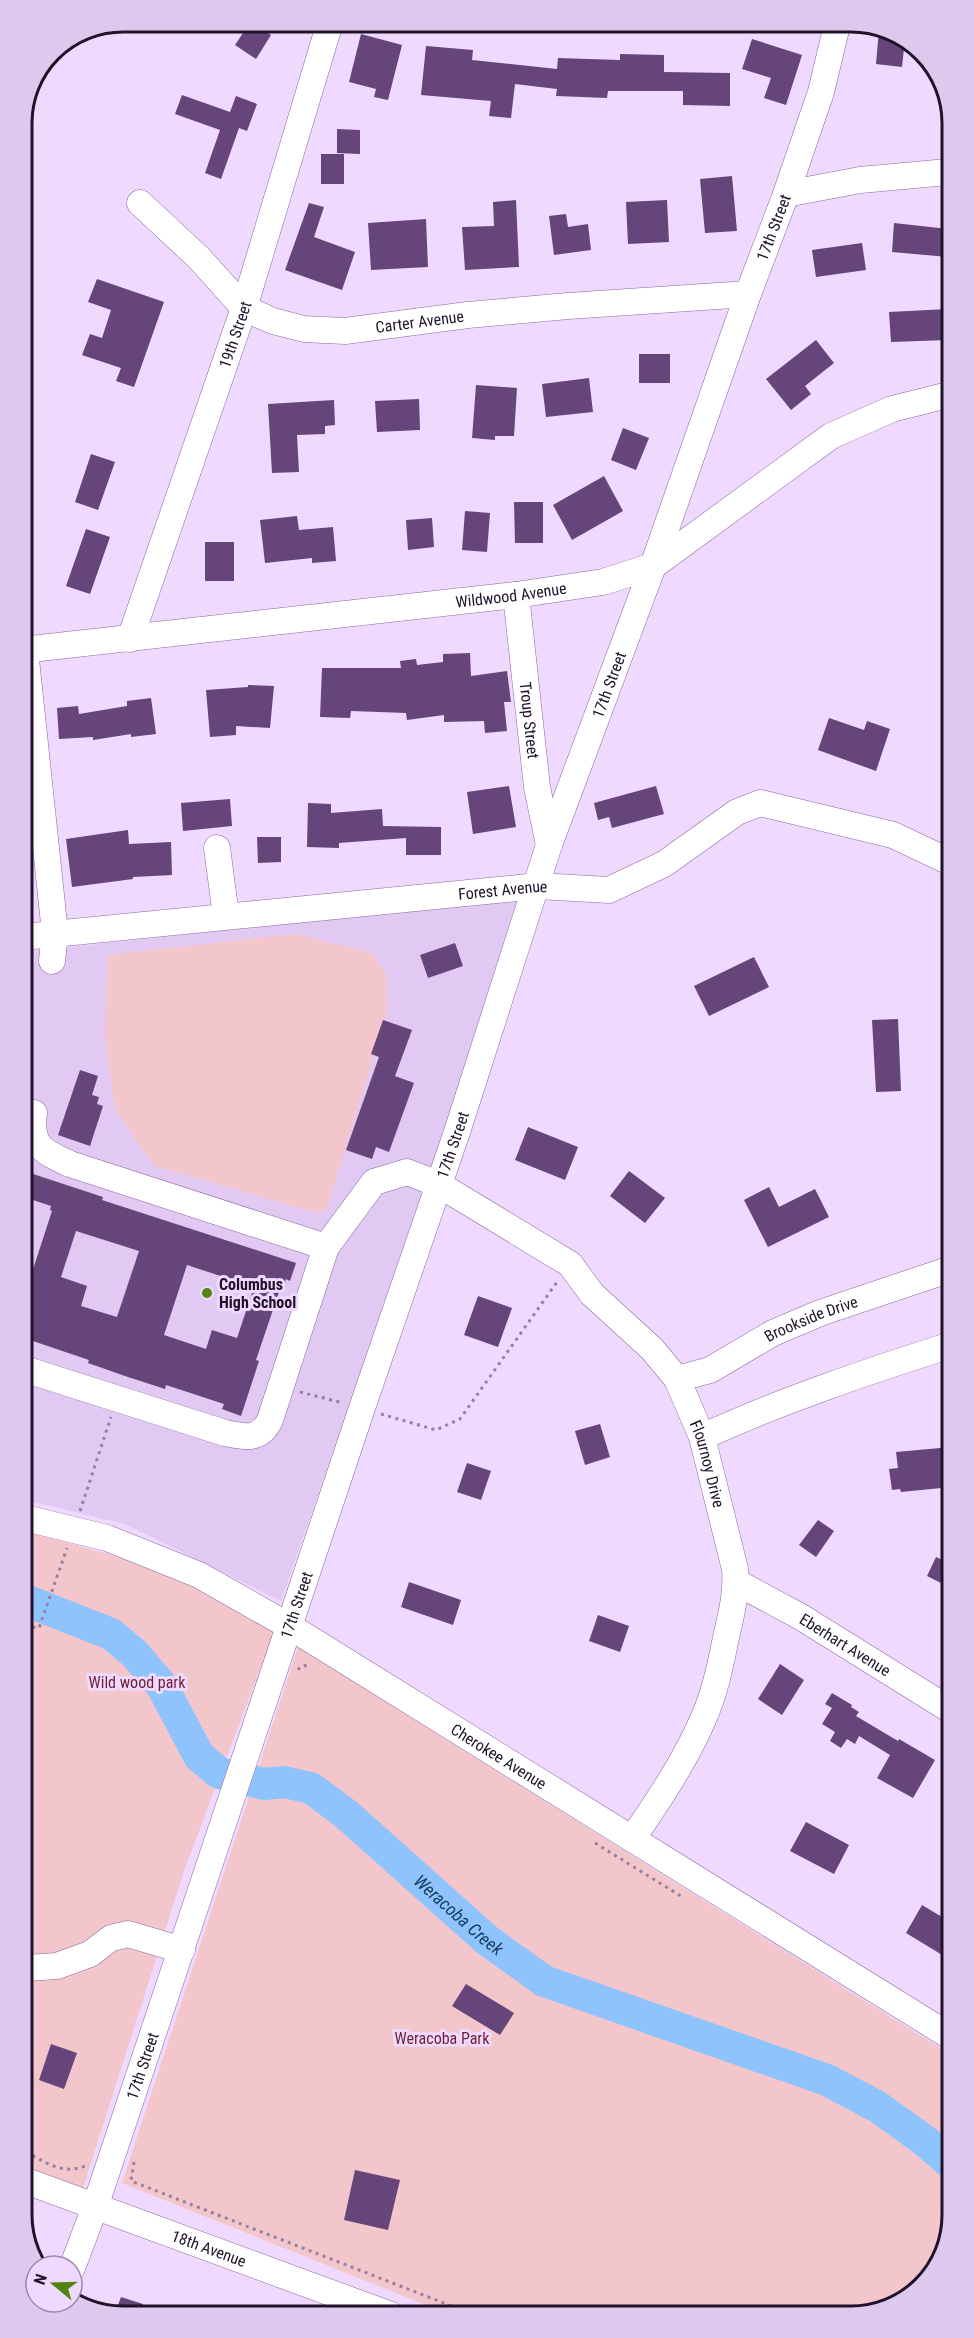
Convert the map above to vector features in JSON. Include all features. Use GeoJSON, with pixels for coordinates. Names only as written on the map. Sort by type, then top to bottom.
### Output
{"type":"FeatureCollection","features":[{"type":"Feature","properties":{"kind":"street","name":"19th Street"},"geometry":{"type":"LineString","coordinates":[[130,639],[244,308],[327,32]]}},
{"type":"Feature","properties":{"kind":"street","name":"17th Street"},"geometry":{"type":"LineString","coordinates":[[77,2254],[457,1132],[538,886],[549,845],[653,566],[748,294],[786,194],[820,92],[835,32]]}},
{"type":"Feature","properties":{"kind":"street"},"geometry":{"type":"LineString","coordinates":[[786,194],[860,180],[942,173]]}},
{"type":"Feature","properties":{"kind":"street","name":"Carter Avenue"},"geometry":{"type":"LineString","coordinates":[[140,203],[199,258],[244,308],[273,321],[304,329],[345,331],[468,315],[748,294]]}},
{"type":"Feature","properties":{"kind":"street","name":"Wildwood Avenue"},"geometry":{"type":"LineString","coordinates":[[32,649],[516,595],[603,582],[653,566],[831,436],[892,409],[942,396]]}},
{"type":"Feature","properties":{"kind":"street","name":"Troup Street"},"geometry":{"type":"LineString","coordinates":[[516,595],[537,787],[549,845]]}},
{"type":"Feature","properties":{"kind":"street"},"geometry":{"type":"LineString","coordinates":[[32,723],[55,933],[52,961]]}},
{"type":"Feature","properties":{"kind":"street","name":"Forest Avenue"},"geometry":{"type":"LineString","coordinates":[[32,936],[538,886],[609,890],[664,864],[737,812],[760,803],[893,835],[942,858]]}},
{"type":"Feature","properties":{"kind":"street"},"geometry":{"type":"LineString","coordinates":[[217,848],[226,916]]}},
{"type":"Feature","properties":{"kind":"street"},"geometry":{"type":"LineString","coordinates":[[34,1113],[32,1129],[38,1145],[70,1164],[326,1247]]}},
{"type":"Feature","properties":{"kind":"street","name":"Flournoy Drive"},"geometry":{"type":"LineString","coordinates":[[32,1372],[225,1433],[255,1436],[265,1430],[326,1247],[374,1182],[407,1172],[438,1184],[570,1264],[592,1294],[652,1349],[677,1379],[702,1437],[735,1569],[736,1582],[718,1675],[704,1717],[659,1798],[632,1839]]}},
{"type":"Feature","properties":{"kind":"street","name":"Brookside Drive"},"geometry":{"type":"LineString","coordinates":[[677,1379],[710,1370],[773,1333],[820,1313],[942,1272]]}},
{"type":"Feature","properties":{"kind":"street"},"geometry":{"type":"LineString","coordinates":[[702,1437],[745,1417],[842,1380],[942,1348]]}},
{"type":"Feature","properties":{"kind":"street","name":"Cherokee Avenue"},"geometry":{"type":"LineString","coordinates":[[32,1520],[107,1538],[199,1575],[288,1626],[942,2032]]}},
{"type":"Feature","properties":{"kind":"street","name":"Eberhart Avenue"},"geometry":{"type":"LineString","coordinates":[[736,1582],[801,1617],[942,1706]]}},
{"type":"Feature","properties":{"kind":"street"},"geometry":{"type":"LineString","coordinates":[[32,1968],[57,1966],[90,1954],[111,1938],[128,1934],[182,1950]]}},
{"type":"Feature","properties":{"kind":"street","name":"18th Avenue"},"geometry":{"type":"LineString","coordinates":[[32,2183],[366,2306]]}},
{"type":"Feature","properties":{"kind":"path"},"geometry":{"type":"LineString","coordinates":[[281,1387],[436,1430],[459,1419],[570,1264]]}},
{"type":"Feature","properties":{"kind":"path"},"geometry":{"type":"LineString","coordinates":[[84,1497],[108,1428]]}},
{"type":"Feature","properties":{"kind":"path"},"geometry":{"type":"LineString","coordinates":[[32,1627],[39,1628],[50,1596]]}},
{"type":"Feature","properties":{"kind":"path"},"geometry":{"type":"LineString","coordinates":[[294,1677],[300,1667],[310,1664],[318,1666]]}},
{"type":"Feature","properties":{"kind":"path"},"geometry":{"type":"LineString","coordinates":[[589,1839],[637,1871],[689,1901]]}},
{"type":"Feature","properties":{"kind":"path"},"geometry":{"type":"LineString","coordinates":[[137,2151],[131,2181],[451,2306]]}},
{"type":"Feature","properties":{"kind":"shaded area","name":"Columbus High School"},"geometry":{"type":"Polygon","coordinates":[[[526,898],[281,1601],[125,1524],[32,1502],[32,951],[526,898]]]}},
{"type":"Feature","properties":{"kind":"green space"},"geometry":{"type":"Polygon","coordinates":[[[295,934],[372,953],[386,974],[388,1010],[327,1207],[321,1214],[154,1166],[115,1109],[105,1038],[107,955],[295,934]]]}},
{"type":"Feature","properties":{"kind":"green space","name":"Wild wood park"},"geometry":{"type":"Polygon","coordinates":[[[32,1533],[158,1568],[274,1632],[184,1871],[83,2188],[52,2180],[32,2170],[32,1533]]]}},
{"type":"Feature","properties":{"kind":"green space","name":"Weracoba Park"},"geometry":{"type":"Polygon","coordinates":[[[298,1647],[942,2049],[942,2227],[936,2250],[927,2266],[907,2288],[881,2302],[869,2305],[429,2306],[122,2183],[298,1647]]]}},
{"type":"Feature","properties":{"kind":"building"},"geometry":{"type":"Polygon","coordinates":[[[244,32],[266,32],[271,35],[256,59],[235,45],[244,32]]]}},
{"type":"Feature","properties":{"kind":"building"},"geometry":{"type":"Polygon","coordinates":[[[361,34],[402,45],[388,100],[374,97],[376,89],[349,82],[361,34]]]}},
{"type":"Feature","properties":{"kind":"building"},"geometry":{"type":"Polygon","coordinates":[[[878,36],[904,48],[902,67],[876,64],[878,36]]]}},
{"type":"Feature","properties":{"kind":"building"},"geometry":{"type":"Polygon","coordinates":[[[752,39],[802,55],[786,105],[764,98],[771,78],[742,69],[752,39]]]}},
{"type":"Feature","properties":{"kind":"building"},"geometry":{"type":"Polygon","coordinates":[[[426,46],[473,50],[472,60],[557,69],[558,58],[620,60],[620,54],[664,55],[664,72],[730,73],[730,106],[683,105],[683,91],[608,91],[607,98],[556,96],[557,89],[515,84],[511,118],[489,116],[491,101],[421,95],[426,46]]]}},
{"type":"Feature","properties":{"kind":"building"},"geometry":{"type":"Polygon","coordinates":[[[182,95],[230,112],[236,96],[257,104],[247,131],[239,128],[221,179],[205,173],[220,130],[175,114],[182,95]]]}},
{"type":"Feature","properties":{"kind":"building"},"geometry":{"type":"Polygon","coordinates":[[[337,129],[360,130],[360,154],[337,153],[337,129]]]}},
{"type":"Feature","properties":{"kind":"building"},"geometry":{"type":"Polygon","coordinates":[[[321,154],[344,154],[344,184],[321,184],[321,154]]]}},
{"type":"Feature","properties":{"kind":"building"},"geometry":{"type":"Polygon","coordinates":[[[732,176],[737,231],[705,233],[700,179],[732,176]]]}},
{"type":"Feature","properties":{"kind":"building"},"geometry":{"type":"Polygon","coordinates":[[[516,200],[519,267],[465,270],[462,227],[494,226],[493,202],[516,200]]]}},
{"type":"Feature","properties":{"kind":"building"},"geometry":{"type":"Polygon","coordinates":[[[667,200],[669,242],[628,244],[626,202],[667,200]]]}},
{"type":"Feature","properties":{"kind":"building"},"geometry":{"type":"Polygon","coordinates":[[[309,203],[324,207],[314,237],[355,252],[342,290],[285,270],[309,203]]]}},
{"type":"Feature","properties":{"kind":"building"},"geometry":{"type":"Polygon","coordinates":[[[566,214],[568,227],[588,224],[591,250],[554,255],[549,216],[566,214]]]}},
{"type":"Feature","properties":{"kind":"building"},"geometry":{"type":"Polygon","coordinates":[[[426,219],[428,267],[371,270],[368,223],[426,219]]]}},
{"type":"Feature","properties":{"kind":"building"},"geometry":{"type":"Polygon","coordinates":[[[894,223],[942,228],[942,256],[892,252],[894,223]]]}},
{"type":"Feature","properties":{"kind":"building"},"geometry":{"type":"Polygon","coordinates":[[[862,243],[866,270],[816,277],[812,250],[862,243]]]}},
{"type":"Feature","properties":{"kind":"building"},"geometry":{"type":"Polygon","coordinates":[[[97,279],[164,302],[134,387],[116,381],[121,368],[82,355],[90,334],[102,338],[111,310],[88,302],[97,279]]]}},
{"type":"Feature","properties":{"kind":"building"},"geometry":{"type":"Polygon","coordinates":[[[942,309],[942,340],[891,342],[889,312],[942,309]]]}},
{"type":"Feature","properties":{"kind":"building"},"geometry":{"type":"Polygon","coordinates":[[[816,340],[834,363],[805,386],[811,394],[791,410],[766,379],[816,340]]]}},
{"type":"Feature","properties":{"kind":"building"},"geometry":{"type":"Polygon","coordinates":[[[639,354],[670,354],[670,383],[639,383],[639,354]]]}},
{"type":"Feature","properties":{"kind":"building"},"geometry":{"type":"Polygon","coordinates":[[[589,378],[593,412],[546,417],[542,384],[589,378]]]}},
{"type":"Feature","properties":{"kind":"building"},"geometry":{"type":"Polygon","coordinates":[[[476,385],[517,388],[514,436],[495,436],[495,440],[472,438],[476,385]]]}},
{"type":"Feature","properties":{"kind":"building"},"geometry":{"type":"Polygon","coordinates":[[[419,399],[420,430],[377,432],[375,401],[419,399]]]}},
{"type":"Feature","properties":{"kind":"building"},"geometry":{"type":"Polygon","coordinates":[[[334,400],[335,425],[325,426],[325,434],[297,435],[299,472],[272,473],[268,404],[334,400]]]}},
{"type":"Feature","properties":{"kind":"building"},"geometry":{"type":"Polygon","coordinates":[[[623,428],[649,438],[636,470],[611,460],[623,428]]]}},
{"type":"Feature","properties":{"kind":"building"},"geometry":{"type":"Polygon","coordinates":[[[91,454],[115,462],[98,510],[75,502],[91,454]]]}},
{"type":"Feature","properties":{"kind":"building"},"geometry":{"type":"Polygon","coordinates":[[[604,476],[623,511],[572,540],[553,505],[604,476]]]}},
{"type":"Feature","properties":{"kind":"building"},"geometry":{"type":"Polygon","coordinates":[[[514,502],[543,502],[543,543],[515,543],[514,502]]]}},
{"type":"Feature","properties":{"kind":"building"},"geometry":{"type":"Polygon","coordinates":[[[465,511],[490,513],[487,552],[462,550],[465,511]]]}},
{"type":"Feature","properties":{"kind":"building"},"geometry":{"type":"Polygon","coordinates":[[[297,516],[299,530],[333,527],[336,561],[312,563],[312,558],[265,563],[260,520],[297,516]]]}},
{"type":"Feature","properties":{"kind":"building"},"geometry":{"type":"Polygon","coordinates":[[[432,518],[434,547],[408,550],[406,520],[432,518]]]}},
{"type":"Feature","properties":{"kind":"building"},"geometry":{"type":"Polygon","coordinates":[[[86,529],[110,537],[90,594],[66,586],[86,529]]]}},
{"type":"Feature","properties":{"kind":"building"},"geometry":{"type":"Polygon","coordinates":[[[205,542],[234,542],[234,581],[205,581],[205,542]]]}},
{"type":"Feature","properties":{"kind":"building"},"geometry":{"type":"Polygon","coordinates":[[[470,653],[471,676],[507,671],[511,702],[504,702],[507,731],[485,733],[484,721],[444,722],[444,715],[407,720],[406,713],[351,711],[350,718],[320,717],[322,668],[401,668],[400,661],[416,659],[417,665],[443,662],[443,654],[470,653]]]}},
{"type":"Feature","properties":{"kind":"building"},"geometry":{"type":"Polygon","coordinates":[[[248,685],[274,686],[270,728],[236,726],[236,735],[210,737],[206,690],[248,687],[248,685]]]}},
{"type":"Feature","properties":{"kind":"building"},"geometry":{"type":"Polygon","coordinates":[[[151,698],[156,734],[131,737],[131,734],[93,740],[93,737],[59,739],[57,708],[78,706],[79,714],[127,706],[127,701],[151,698]]]}},
{"type":"Feature","properties":{"kind":"building"},"geometry":{"type":"Polygon","coordinates":[[[829,718],[864,730],[867,721],[890,729],[876,771],[818,750],[829,718]]]}},
{"type":"Feature","properties":{"kind":"building"},"geometry":{"type":"Polygon","coordinates":[[[509,786],[516,827],[473,834],[467,792],[509,786]]]}},
{"type":"Feature","properties":{"kind":"building"},"geometry":{"type":"Polygon","coordinates":[[[656,786],[664,814],[612,828],[609,817],[598,820],[594,803],[656,786]]]}},
{"type":"Feature","properties":{"kind":"building"},"geometry":{"type":"Polygon","coordinates":[[[230,799],[232,826],[183,831],[181,803],[230,799]]]}},
{"type":"Feature","properties":{"kind":"building"},"geometry":{"type":"Polygon","coordinates":[[[308,803],[331,804],[331,813],[382,809],[383,826],[441,827],[441,855],[406,855],[406,838],[339,843],[339,848],[307,847],[308,803]]]}},
{"type":"Feature","properties":{"kind":"building"},"geometry":{"type":"Polygon","coordinates":[[[128,830],[129,844],[171,842],[172,875],[133,877],[133,879],[72,887],[66,839],[128,830]]]}},
{"type":"Feature","properties":{"kind":"building"},"geometry":{"type":"Polygon","coordinates":[[[257,837],[281,837],[281,862],[258,863],[257,837]]]}},
{"type":"Feature","properties":{"kind":"building"},"geometry":{"type":"Polygon","coordinates":[[[455,943],[463,966],[428,978],[420,955],[455,943]]]}},
{"type":"Feature","properties":{"kind":"building"},"geometry":{"type":"Polygon","coordinates":[[[754,957],[769,987],[709,1016],[694,986],[754,957]]]}},
{"type":"Feature","properties":{"kind":"building"},"geometry":{"type":"Polygon","coordinates":[[[898,1019],[901,1091],[876,1092],[872,1020],[898,1019]]]}},
{"type":"Feature","properties":{"kind":"building"},"geometry":{"type":"Polygon","coordinates":[[[383,1020],[412,1030],[395,1076],[414,1083],[389,1152],[376,1147],[372,1159],[346,1150],[379,1057],[371,1054],[383,1020]]]}},
{"type":"Feature","properties":{"kind":"building"},"geometry":{"type":"Polygon","coordinates":[[[80,1070],[98,1076],[92,1095],[99,1097],[97,1104],[103,1106],[90,1146],[58,1135],[80,1070]]]}},
{"type":"Feature","properties":{"kind":"building"},"geometry":{"type":"Polygon","coordinates":[[[528,1127],[578,1147],[565,1180],[515,1160],[528,1127]]]}},
{"type":"Feature","properties":{"kind":"building"},"geometry":{"type":"Polygon","coordinates":[[[629,1171],[665,1198],[645,1223],[610,1196],[629,1171]]]}},
{"type":"Feature","properties":{"kind":"building"},"geometry":{"type":"Polygon","coordinates":[[[32,1174],[103,1197],[102,1200],[296,1263],[290,1281],[286,1279],[284,1287],[281,1286],[256,1360],[259,1361],[241,1416],[222,1409],[224,1404],[166,1385],[165,1389],[125,1376],[88,1363],[89,1360],[32,1341],[32,1272],[52,1211],[51,1206],[32,1200],[32,1174]],[[76,1231],[61,1277],[87,1286],[81,1306],[117,1317],[139,1251],[76,1231]],[[187,1265],[164,1335],[206,1349],[212,1330],[237,1338],[254,1287],[187,1265]]]}},
{"type":"Feature","properties":{"kind":"building"},"geometry":{"type":"Polygon","coordinates":[[[769,1187],[779,1207],[815,1189],[829,1217],[768,1247],[744,1200],[769,1187]]]}},
{"type":"Feature","properties":{"kind":"building"},"geometry":{"type":"Polygon","coordinates":[[[478,1296],[512,1308],[498,1347],[464,1335],[478,1296]]]}},
{"type":"Feature","properties":{"kind":"building"},"geometry":{"type":"Polygon","coordinates":[[[600,1424],[610,1457],[585,1465],[575,1431],[600,1424]]]}},
{"type":"Feature","properties":{"kind":"building"},"geometry":{"type":"Polygon","coordinates":[[[942,1448],[942,1488],[901,1492],[900,1489],[892,1490],[889,1469],[898,1468],[896,1452],[942,1448]]]}},
{"type":"Feature","properties":{"kind":"building"},"geometry":{"type":"Polygon","coordinates":[[[467,1463],[491,1471],[481,1500],[457,1492],[467,1463]]]}},
{"type":"Feature","properties":{"kind":"building"},"geometry":{"type":"Polygon","coordinates":[[[818,1520],[834,1531],[816,1557],[799,1545],[818,1520]]]}},
{"type":"Feature","properties":{"kind":"building"},"geometry":{"type":"Polygon","coordinates":[[[936,1557],[942,1560],[942,1584],[927,1576],[936,1557]]]}},
{"type":"Feature","properties":{"kind":"building"},"geometry":{"type":"Polygon","coordinates":[[[409,1582],[461,1600],[453,1625],[401,1607],[409,1582]]]}},
{"type":"Feature","properties":{"kind":"building"},"geometry":{"type":"Polygon","coordinates":[[[598,1615],[629,1626],[620,1652],[589,1641],[598,1615]]]}},
{"type":"Feature","properties":{"kind":"building"},"geometry":{"type":"Polygon","coordinates":[[[780,1664],[804,1680],[782,1715],[758,1699],[780,1664]]]}},
{"type":"Feature","properties":{"kind":"building"},"geometry":{"type":"Polygon","coordinates":[[[832,1693],[852,1705],[851,1707],[859,1712],[856,1716],[935,1760],[913,1798],[877,1778],[890,1755],[859,1736],[855,1744],[847,1739],[841,1748],[830,1741],[835,1732],[822,1724],[832,1708],[825,1704],[832,1693]]]}},
{"type":"Feature","properties":{"kind":"building"},"geometry":{"type":"Polygon","coordinates":[[[806,1822],[849,1845],[834,1874],[790,1851],[806,1822]]]}},
{"type":"Feature","properties":{"kind":"building"},"geometry":{"type":"Polygon","coordinates":[[[922,1905],[942,1917],[942,1955],[906,1933],[922,1905]]]}},
{"type":"Feature","properties":{"kind":"building"},"geometry":{"type":"Polygon","coordinates":[[[466,1984],[514,2013],[500,2035],[452,2006],[466,1984]]]}},
{"type":"Feature","properties":{"kind":"building"},"geometry":{"type":"Polygon","coordinates":[[[51,2044],[77,2053],[64,2089],[39,2080],[51,2044]]]}},
{"type":"Feature","properties":{"kind":"building"},"geometry":{"type":"Polygon","coordinates":[[[355,2170],[400,2180],[388,2230],[344,2220],[355,2170]]]}},
{"type":"Feature","properties":{"kind":"building"},"geometry":{"type":"Polygon","coordinates":[[[121,2297],[143,2304],[142,2306],[118,2306],[121,2297]]]}},
{"type":"Feature","properties":{"kind":"waterway","name":"Weracoba Creek"},"geometry":{"type":"LineString","coordinates":[[32,1603],[111,1634],[135,1654],[162,1686],[199,1756],[219,1773],[264,1784],[284,1782],[311,1788],[346,1814],[487,1940],[544,1981],[827,2080],[878,2107],[942,2156]]}},
{"type":"Feature","properties":{"kind":"place","name":"Columbus High School"},"geometry":{"type":"Point","coordinates":[207,1293]}}]}
